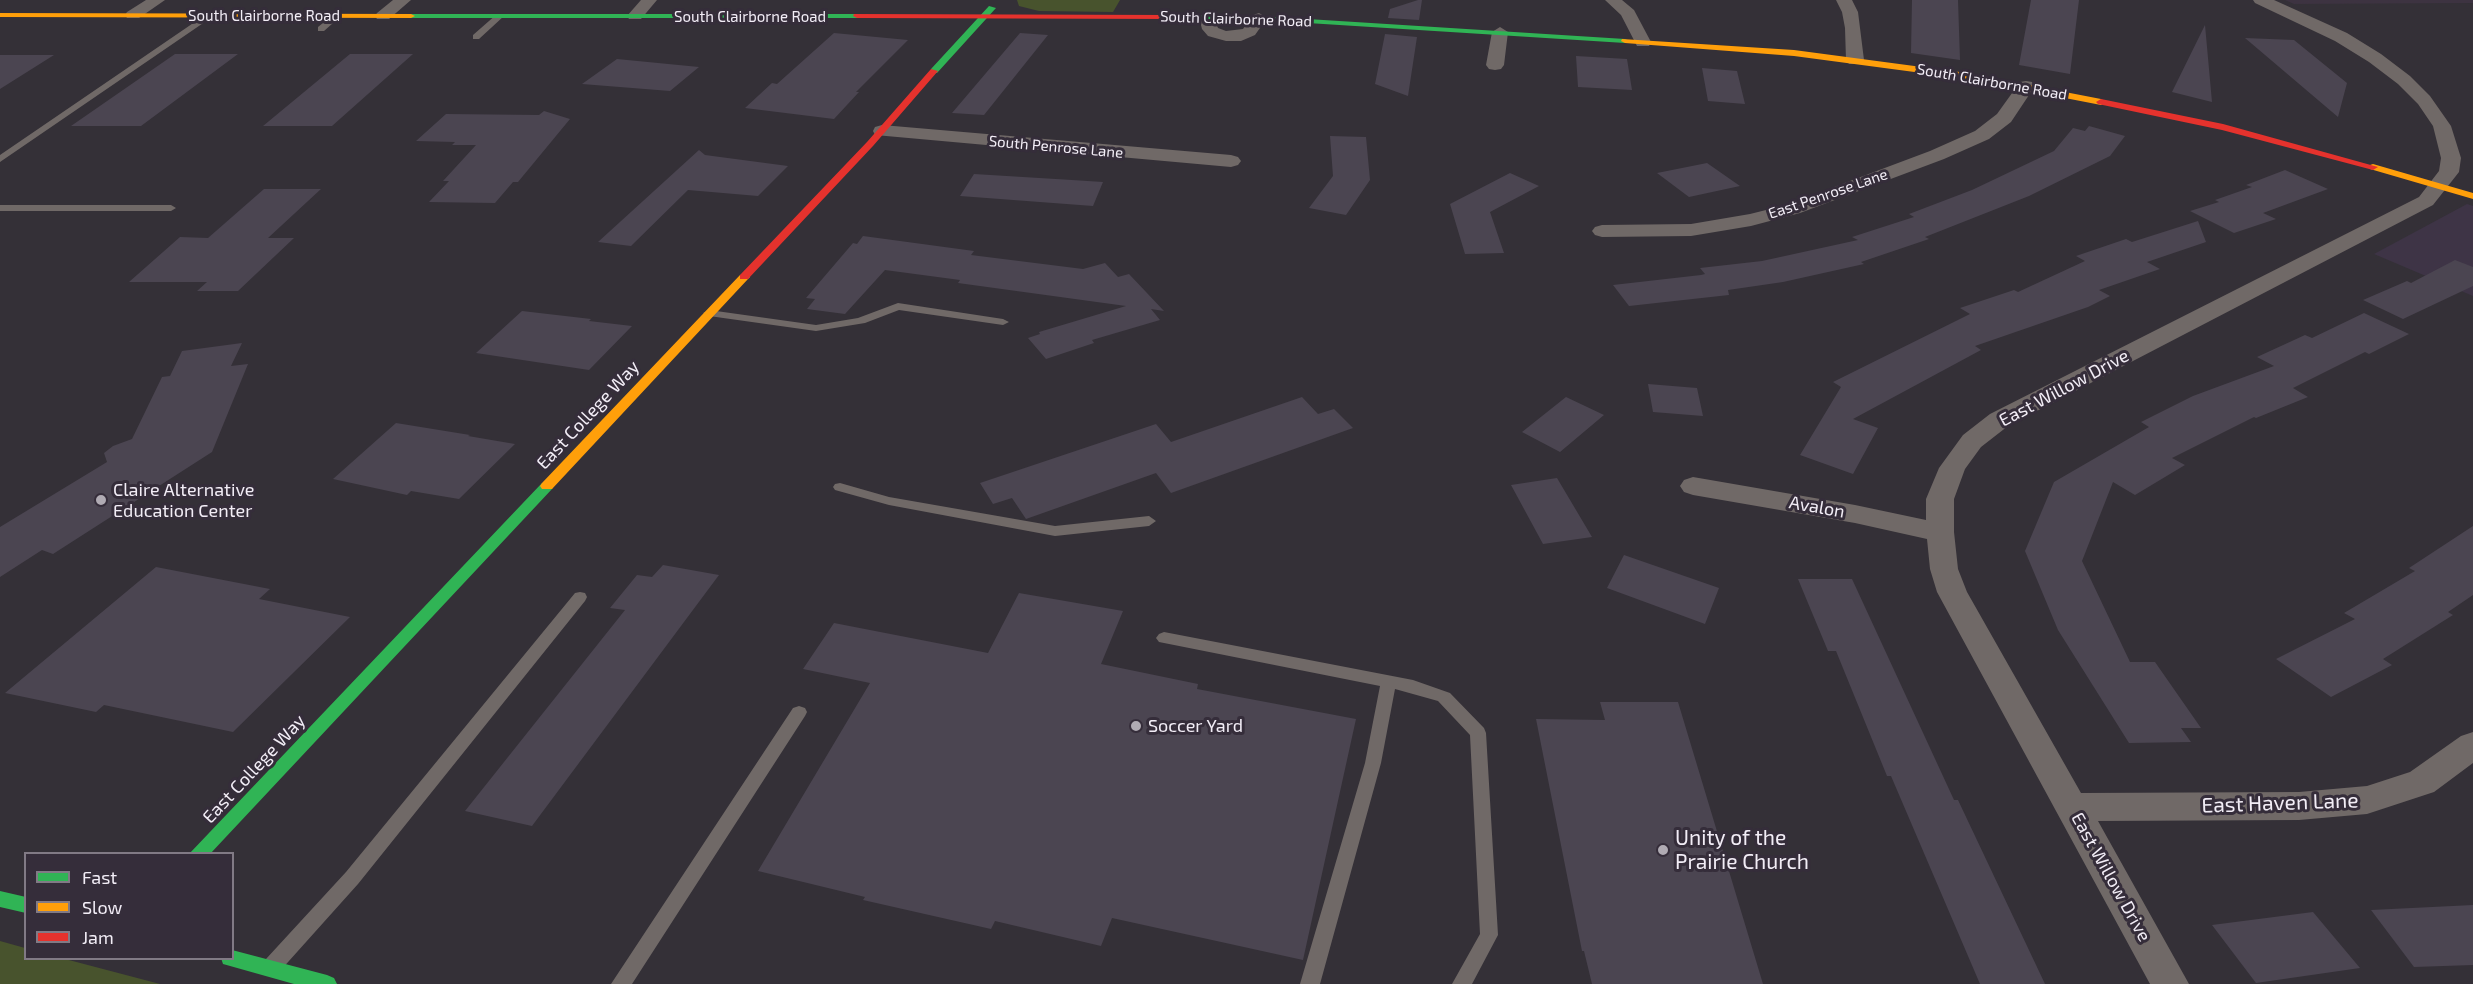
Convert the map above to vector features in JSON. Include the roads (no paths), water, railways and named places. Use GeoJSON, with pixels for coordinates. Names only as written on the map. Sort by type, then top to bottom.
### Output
{"type":"FeatureCollection","features":[{"type":"Feature","properties":{"kind":"street"},"geometry":{"type":"LineString","coordinates":[[133,15],[157,0]]}},
{"type":"Feature","properties":{"kind":"street"},"geometry":{"type":"LineString","coordinates":[[383,16],[403,0]]}},
{"type":"Feature","properties":{"kind":"street"},"geometry":{"type":"LineString","coordinates":[[635,16],[649,0]]}},
{"type":"Feature","properties":{"kind":"street","name":"East College Way"},"geometry":{"type":"LineString","coordinates":[[200,852],[882,131],[983,17],[1001,0]]}},
{"type":"Feature","properties":{"kind":"street"},"geometry":{"type":"LineString","coordinates":[[1613,0],[1628,13],[1643,42]]}},
{"type":"Feature","properties":{"kind":"street"},"geometry":{"type":"LineString","coordinates":[[1844,0],[1850,12],[1853,28],[1855,60]]}},
{"type":"Feature","properties":{"kind":"street","name":"East Willow Drive"},"geometry":{"type":"LineString","coordinates":[[2170,984],[1953,592],[1944,569],[1940,532],[1940,499],[1952,468],[1972,441],[1999,420],[2426,201],[2449,172],[2451,158],[2442,126],[2424,100],[2404,80],[2375,58],[2302,17],[2261,0]]}},
{"type":"Feature","properties":{"kind":"street","name":"South Clairborne Road"},"geometry":{"type":"LineString","coordinates":[[6,15],[1207,17]]}},
{"type":"Feature","properties":{"kind":"street"},"geometry":{"type":"LineString","coordinates":[[1207,17],[1214,33],[1226,36],[1241,36],[1249,33],[1259,18]]}},
{"type":"Feature","properties":{"kind":"street","name":"South Clairborne Road"},"geometry":{"type":"LineString","coordinates":[[1259,18],[1643,42],[1794,53],[1855,60],[2026,86],[2223,127],[2473,196]]}},
{"type":"Feature","properties":{"kind":"street"},"geometry":{"type":"LineString","coordinates":[[1495,65],[1500,33]]}},
{"type":"Feature","properties":{"kind":"street","name":"East Penrose Lane"},"geometry":{"type":"LineString","coordinates":[[1602,231],[1691,230],[1793,210],[1937,155],[1982,135],[2004,118],[2026,86]]}},
{"type":"Feature","properties":{"kind":"street","name":"South Penrose Lane"},"geometry":{"type":"LineString","coordinates":[[882,131],[1231,161]]}},
{"type":"Feature","properties":{"kind":"street","name":"Avalon"},"geometry":{"type":"LineString","coordinates":[[1693,486],[1855,514],[1940,532]]}},
{"type":"Feature","properties":{"kind":"street","name":"East Haven Lane"},"geometry":{"type":"LineString","coordinates":[[2072,807],[2299,806],[2367,800],[2422,782],[2473,745]]}},
{"type":"Feature","properties":{"kind":"street"},"geometry":{"type":"LineString","coordinates":[[0,899],[24,905]]}},
{"type":"Feature","properties":{"kind":"street"},"geometry":{"type":"LineString","coordinates":[[234,959],[327,984]]}},
{"type":"Feature","properties":{"kind":"lane"},"geometry":{"type":"LineString","coordinates":[[0,22],[6,15]]}},
{"type":"Feature","properties":{"kind":"lane"},"geometry":{"type":"LineString","coordinates":[[0,159],[211,15]]}},
{"type":"Feature","properties":{"kind":"lane"},"geometry":{"type":"LineString","coordinates":[[321,28],[337,16]]}},
{"type":"Feature","properties":{"kind":"lane"},"geometry":{"type":"LineString","coordinates":[[476,37],[500,16]]}},
{"type":"Feature","properties":{"kind":"lane"},"geometry":{"type":"LineString","coordinates":[[0,208],[171,208]]}},
{"type":"Feature","properties":{"kind":"lane"},"geometry":{"type":"LineString","coordinates":[[710,313],[816,328],[861,321],[898,306],[1003,322]]}},
{"type":"Feature","properties":{"kind":"lane"},"geometry":{"type":"LineString","coordinates":[[840,487],[889,501],[1055,531],[1149,521]]}},
{"type":"Feature","properties":{"kind":"lane"},"geometry":{"type":"LineString","coordinates":[[270,969],[352,878],[580,597]]}},
{"type":"Feature","properties":{"kind":"lane"},"geometry":{"type":"LineString","coordinates":[[1164,638],[1413,686],[1444,697],[1478,733],[1489,935],[1462,984]]}},
{"type":"Feature","properties":{"kind":"lane"},"geometry":{"type":"LineString","coordinates":[[1310,984],[1373,763],[1389,681]]}},
{"type":"Feature","properties":{"kind":"lane"},"geometry":{"type":"LineString","coordinates":[[621,984],[799,712]]}},
{"type":"Feature","properties":{"kind":"place","name":"Claire Alternative Education Center"},"geometry":{"type":"Point","coordinates":[101,500]}},
{"type":"Feature","properties":{"kind":"place","name":"Soccer Yard"},"geometry":{"type":"Point","coordinates":[1136,726]}},
{"type":"Feature","properties":{"kind":"place","name":"Unity of the Prairie Church"},"geometry":{"type":"Point","coordinates":[1663,850]}}]}
